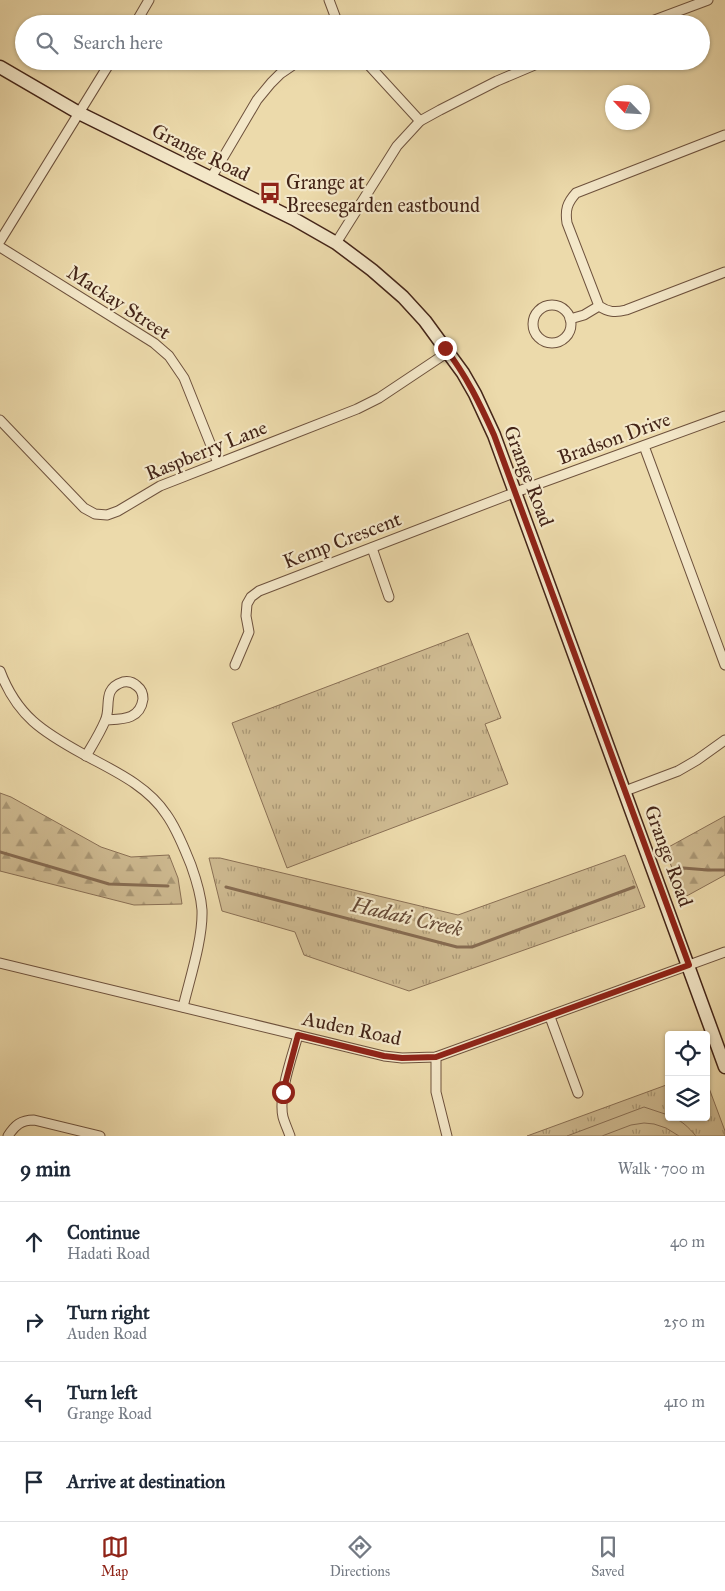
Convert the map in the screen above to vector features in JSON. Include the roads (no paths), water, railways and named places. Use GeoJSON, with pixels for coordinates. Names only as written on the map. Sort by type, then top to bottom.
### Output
{"type":"FeatureCollection","features":[{"type":"Feature","properties":{"kind":"main road","name":"Grange Road"},"geometry":{"type":"LineString","coordinates":[[0,67],[79,113],[211,178],[336,243],[372,270],[403,297],[425,321],[448,352],[475,394],[494,435],[725,1067]]}},
{"type":"Feature","properties":{"kind":"street"},"geometry":{"type":"LineString","coordinates":[[140,15],[149,0]]}},
{"type":"Feature","properties":{"kind":"street"},"geometry":{"type":"LineString","coordinates":[[330,0],[335,15]]}},
{"type":"Feature","properties":{"kind":"street"},"geometry":{"type":"LineString","coordinates":[[668,15],[708,0]]}},
{"type":"Feature","properties":{"kind":"street"},"geometry":{"type":"LineString","coordinates":[[0,241],[105,70]]}},
{"type":"Feature","properties":{"kind":"street"},"geometry":{"type":"LineString","coordinates":[[211,178],[257,100],[275,78],[285,70]]}},
{"type":"Feature","properties":{"kind":"street"},"geometry":{"type":"LineString","coordinates":[[373,70],[420,121]]}},
{"type":"Feature","properties":{"kind":"street"},"geometry":{"type":"LineString","coordinates":[[336,243],[396,146],[420,121],[497,81],[523,70]]}},
{"type":"Feature","properties":{"kind":"street"},"geometry":{"type":"LineString","coordinates":[[725,135],[576,193],[569,201],[565,211],[567,223],[599,306],[606,311],[626,310],[725,272]]}},
{"type":"Feature","properties":{"kind":"street","name":"Mackay Street"},"geometry":{"type":"LineString","coordinates":[[0,247],[154,342],[169,356],[184,378],[218,463]]}},
{"type":"Feature","properties":{"kind":"street"},"geometry":{"type":"LineString","coordinates":[[547,306],[558,306],[568,313],[570,319],[571,325],[566,336],[556,343],[544,342],[535,333],[533,328],[534,316],[547,306]]}},
{"type":"Feature","properties":{"kind":"street"},"geometry":{"type":"LineString","coordinates":[[570,319],[584,315],[599,306]]}},
{"type":"Feature","properties":{"kind":"street","name":"Raspberry Lane"},"geometry":{"type":"LineString","coordinates":[[0,420],[84,508],[95,514],[107,515],[118,511],[160,486],[356,409],[379,398],[448,352]]}},
{"type":"Feature","properties":{"kind":"street","name":"Bradson Drive"},"geometry":{"type":"LineString","coordinates":[[516,492],[725,416]]}},
{"type":"Feature","properties":{"kind":"street"},"geometry":{"type":"LineString","coordinates":[[644,446],[725,665]]}},
{"type":"Feature","properties":{"kind":"street","name":"Kemp Crescent"},"geometry":{"type":"LineString","coordinates":[[235,666],[249,632],[246,616],[247,604],[251,597],[259,591],[516,492]]}},
{"type":"Feature","properties":{"kind":"street"},"geometry":{"type":"LineString","coordinates":[[372,548],[389,597]]}},
{"type":"Feature","properties":{"kind":"street"},"geometry":{"type":"LineString","coordinates":[[0,670],[3,680],[19,708],[36,725],[129,780],[148,794],[165,812],[177,832],[198,885],[202,909],[199,935],[183,1007]]}},
{"type":"Feature","properties":{"kind":"street"},"geometry":{"type":"LineString","coordinates":[[86,756],[106,720],[107,700],[110,691],[116,685],[125,681],[132,682],[139,687],[143,699],[138,712],[126,719],[106,720]]}},
{"type":"Feature","properties":{"kind":"street"},"geometry":{"type":"LineString","coordinates":[[625,790],[678,771],[725,740]]}},
{"type":"Feature","properties":{"kind":"street","name":"Auden Road"},"geometry":{"type":"LineString","coordinates":[[0,963],[384,1056],[402,1058],[436,1057],[725,952]]}},
{"type":"Feature","properties":{"kind":"street"},"geometry":{"type":"LineString","coordinates":[[550,1017],[578,1093]]}},
{"type":"Feature","properties":{"kind":"street"},"geometry":{"type":"LineString","coordinates":[[290,1136],[283,1118],[283,1092],[298,1035]]}},
{"type":"Feature","properties":{"kind":"street"},"geometry":{"type":"LineString","coordinates":[[436,1057],[436,1092],[447,1136]]}},
{"type":"Feature","properties":{"kind":"street"},"geometry":{"type":"LineString","coordinates":[[8,1136],[15,1126],[25,1120],[34,1120],[100,1136]]}},
{"type":"Feature","properties":{"kind":"waterway","name":"Hadati Creek"},"geometry":{"type":"LineString","coordinates":[[0,852],[109,884],[168,886]]}},
{"type":"Feature","properties":{"kind":"waterway","name":"Hadati Creek"},"geometry":{"type":"LineString","coordinates":[[671,872],[683,868],[725,870]]}},
{"type":"Feature","properties":{"kind":"waterway","name":"Hadati Creek"},"geometry":{"type":"LineString","coordinates":[[226,887],[457,947],[472,947],[634,887]]}},
{"type":"Feature","properties":{"kind":"place","name":"Grange at Breesegarden eastbound"},"geometry":{"type":"Point","coordinates":[270,193]}}]}
